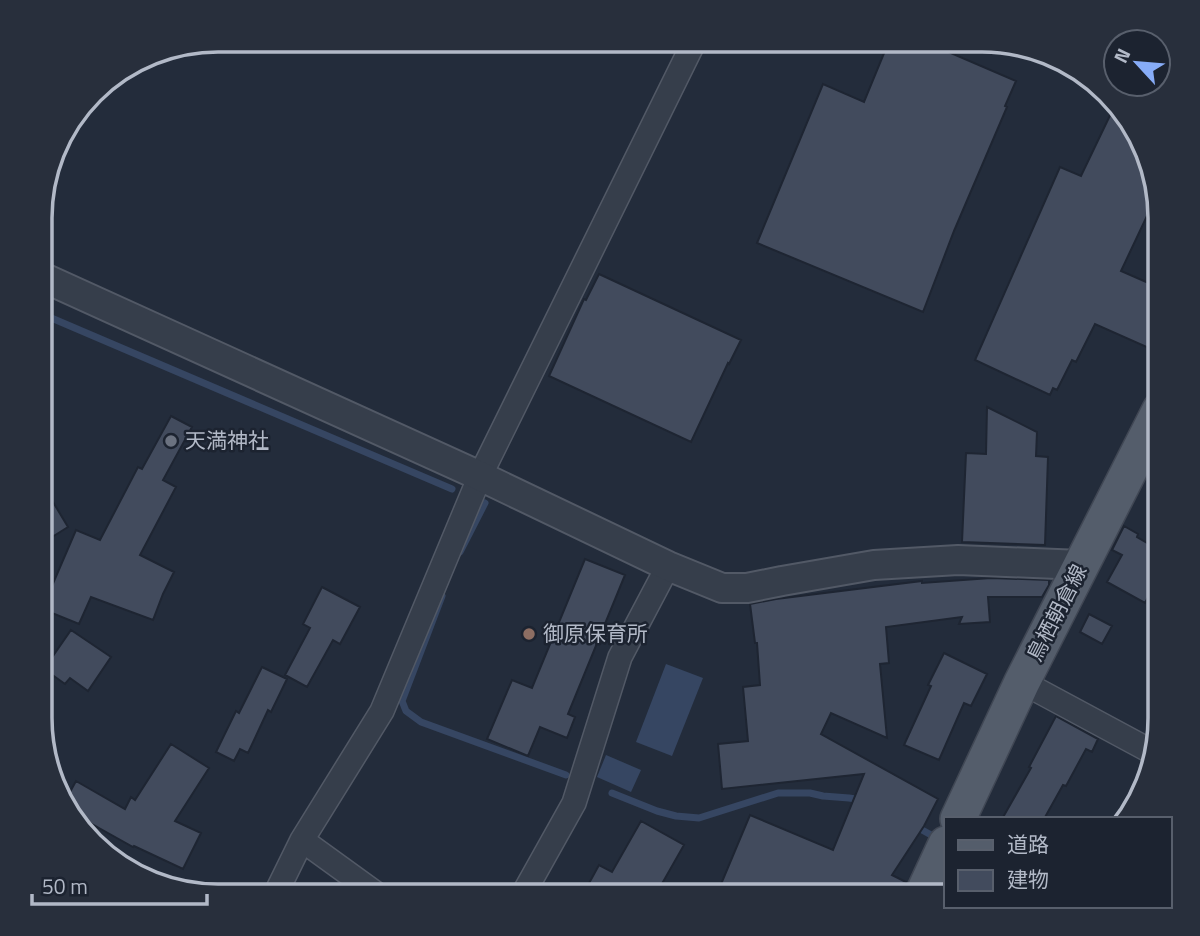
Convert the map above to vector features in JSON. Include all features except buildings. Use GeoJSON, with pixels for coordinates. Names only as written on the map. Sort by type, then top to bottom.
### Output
{"type":"FeatureCollection","features":[{"type":"Feature","properties":{"kind":"main road","name":"鳥栖朝倉線"},"geometry":{"type":"LineString","coordinates":[[959,817],[1022,682],[1147,436]]}},
{"type":"Feature","properties":{"kind":"main road"},"geometry":{"type":"LineString","coordinates":[[928,884],[944,848]]}},
{"type":"Feature","properties":{"kind":"street"},"geometry":{"type":"LineString","coordinates":[[281,883],[302,840],[382,710],[480,476],[689,53]]}},
{"type":"Feature","properties":{"kind":"street"},"geometry":{"type":"LineString","coordinates":[[52,282],[480,476],[668,566],[722,588],[747,588],[886,565],[958,560],[1081,565]]}},
{"type":"Feature","properties":{"kind":"street"},"geometry":{"type":"LineString","coordinates":[[529,883],[574,803],[620,657],[668,566]]}},
{"type":"Feature","properties":{"kind":"street"},"geometry":{"type":"LineString","coordinates":[[1022,682],[1144,749]]}},
{"type":"Feature","properties":{"kind":"street"},"geometry":{"type":"LineString","coordinates":[[302,840],[362,883]]}},
{"type":"Feature","properties":{"kind":"water"},"geometry":{"type":"Polygon","coordinates":[[[666,664],[703,678],[672,756],[636,742],[666,664]]]}},
{"type":"Feature","properties":{"kind":"water"},"geometry":{"type":"Polygon","coordinates":[[[606,755],[641,770],[631,792],[597,777],[606,755]]]}},
{"type":"Feature","properties":{"kind":"waterway"},"geometry":{"type":"LineString","coordinates":[[52,318],[452,489]]}},
{"type":"Feature","properties":{"kind":"waterway"},"geometry":{"type":"LineString","coordinates":[[460,552],[485,503]]}},
{"type":"Feature","properties":{"kind":"waterway"},"geometry":{"type":"LineString","coordinates":[[442,596],[402,701],[406,711],[421,722],[566,775]]}},
{"type":"Feature","properties":{"kind":"waterway"},"geometry":{"type":"LineString","coordinates":[[612,793],[657,811],[699,818],[778,793],[810,793],[862,800]]}},
{"type":"Feature","properties":{"kind":"waterway"},"geometry":{"type":"LineString","coordinates":[[913,825],[933,836]]}},
{"type":"Feature","properties":{"kind":"place","name":"天満神社"},"geometry":{"type":"Point","coordinates":[171,441]}},
{"type":"Feature","properties":{"kind":"place","name":"御原保育所"},"geometry":{"type":"Point","coordinates":[529,634]}}]}
